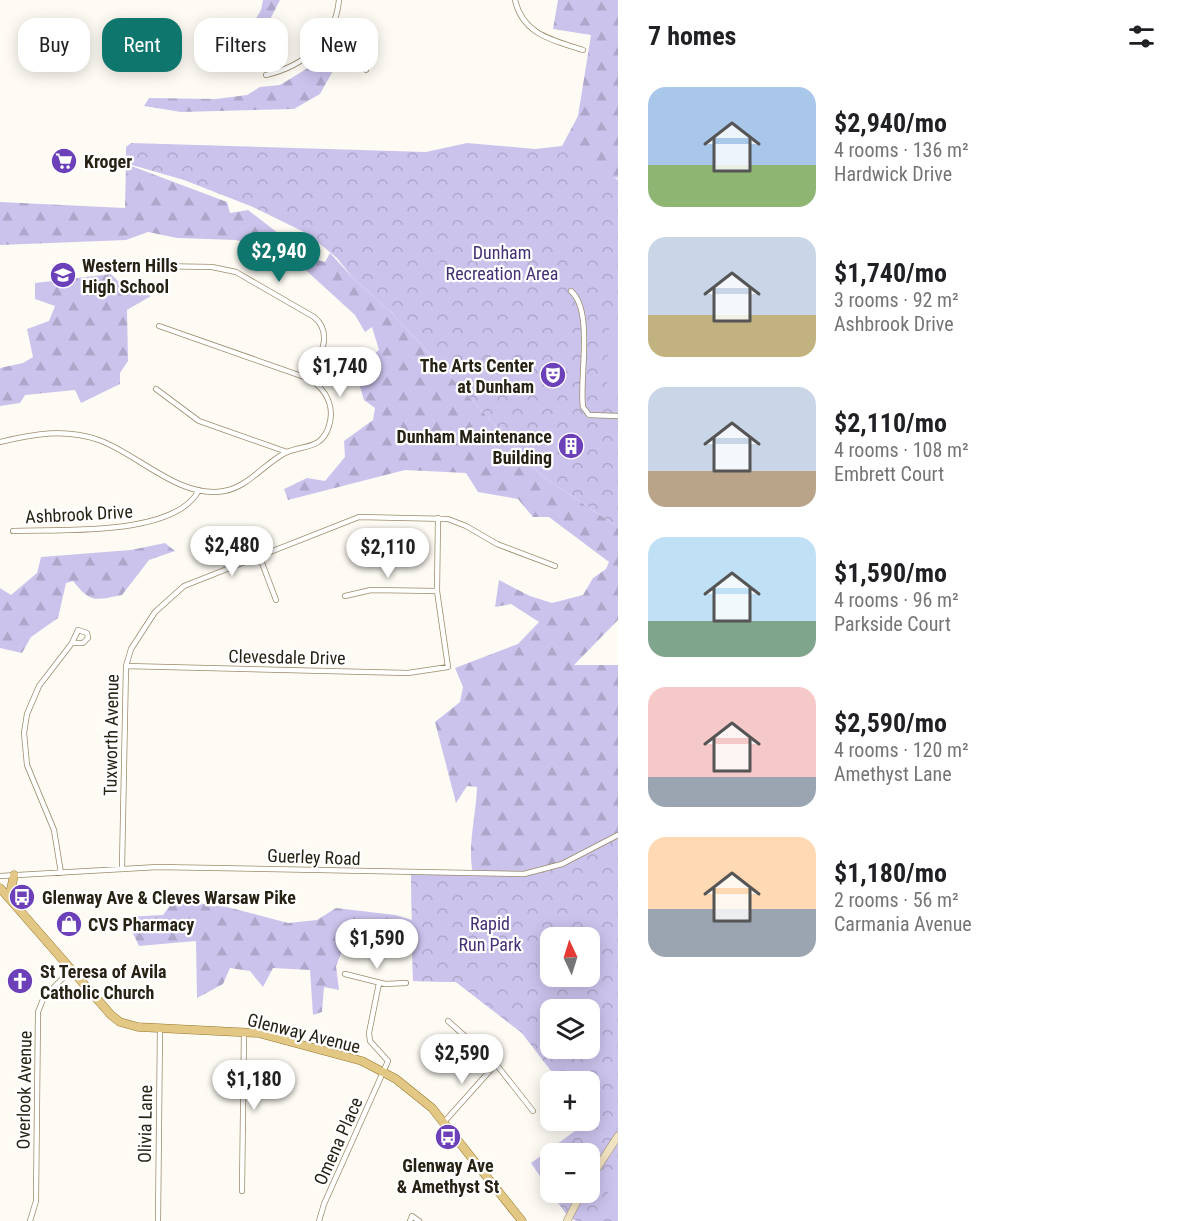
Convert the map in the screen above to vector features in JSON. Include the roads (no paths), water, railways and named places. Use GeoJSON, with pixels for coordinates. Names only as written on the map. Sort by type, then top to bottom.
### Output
{"type":"FeatureCollection","features":[{"type":"Feature","properties":{"kind":"main road"},"geometry":{"type":"LineString","coordinates":[[9,898],[14,875]]}},
{"type":"Feature","properties":{"kind":"main road","name":"Glenway Avenue"},"geometry":{"type":"LineString","coordinates":[[0,888],[71,970],[120,1022],[160,1028],[244,1032],[347,1056],[383,1072],[406,1086],[445,1121],[522,1221]]}},
{"type":"Feature","properties":{"kind":"street"},"geometry":{"type":"LineString","coordinates":[[334,18],[339,0]]}},
{"type":"Feature","properties":{"kind":"street"},"geometry":{"type":"LineString","coordinates":[[515,0],[522,19],[532,30],[545,38],[583,50]]}},
{"type":"Feature","properties":{"kind":"street"},"geometry":{"type":"LineString","coordinates":[[266,75],[282,71],[300,62]]}},
{"type":"Feature","properties":{"kind":"street"},"geometry":{"type":"LineString","coordinates":[[152,266],[212,267],[236,272],[314,317],[321,324],[325,338],[310,379]]}},
{"type":"Feature","properties":{"kind":"street"},"geometry":{"type":"LineString","coordinates":[[571,291],[576,295],[580,309],[584,339],[583,407],[589,415],[618,416]]}},
{"type":"Feature","properties":{"kind":"street"},"geometry":{"type":"LineString","coordinates":[[0,442],[43,433],[88,437],[118,448],[163,475],[209,492],[231,489],[287,452],[316,443],[330,424],[329,399],[322,388],[310,379],[159,326]]}},
{"type":"Feature","properties":{"kind":"street"},"geometry":{"type":"LineString","coordinates":[[156,389],[199,421],[287,452]]}},
{"type":"Feature","properties":{"kind":"street","name":"Ashbrook Drive"},"geometry":{"type":"LineString","coordinates":[[13,531],[139,525],[184,510],[193,502],[199,490]]}},
{"type":"Feature","properties":{"kind":"street","name":"Tuxworth Avenue"},"geometry":{"type":"LineString","coordinates":[[122,868],[126,666],[131,649],[167,598],[198,579],[359,517],[438,518],[457,522],[497,544],[555,566]]}},
{"type":"Feature","properties":{"kind":"street"},"geometry":{"type":"LineString","coordinates":[[345,596],[371,590],[437,591],[438,518]]}},
{"type":"Feature","properties":{"kind":"street"},"geometry":{"type":"LineString","coordinates":[[259,555],[276,600]]}},
{"type":"Feature","properties":{"kind":"street","name":"Clevesdale Drive"},"geometry":{"type":"LineString","coordinates":[[126,666],[408,673],[448,667],[437,591]]}},
{"type":"Feature","properties":{"kind":"street"},"geometry":{"type":"LineString","coordinates":[[61,873],[54,830],[27,765],[24,734],[27,714],[39,686],[72,643]]}},
{"type":"Feature","properties":{"kind":"street","name":"Guerley Road"},"geometry":{"type":"LineString","coordinates":[[0,876],[122,868],[524,874],[562,864],[618,835]]}},
{"type":"Feature","properties":{"kind":"street","name":"Overlook Avenue"},"geometry":{"type":"LineString","coordinates":[[30,1221],[36,1201],[38,1012],[44,998],[71,970]]}},
{"type":"Feature","properties":{"kind":"street"},"geometry":{"type":"LineString","coordinates":[[345,974],[379,983],[406,983]]}},
{"type":"Feature","properties":{"kind":"street"},"geometry":{"type":"LineString","coordinates":[[379,983],[369,1033],[370,1041],[387,1058],[383,1072]]}},
{"type":"Feature","properties":{"kind":"street"},"geometry":{"type":"LineString","coordinates":[[448,1021],[496,1064],[533,1110]]}},
{"type":"Feature","properties":{"kind":"street","name":"Olivia Lane"},"geometry":{"type":"LineString","coordinates":[[158,1221],[160,1028]]}},
{"type":"Feature","properties":{"kind":"street"},"geometry":{"type":"LineString","coordinates":[[242,1191],[244,1032]]}},
{"type":"Feature","properties":{"kind":"street"},"geometry":{"type":"LineString","coordinates":[[445,1121],[496,1064]]}},
{"type":"Feature","properties":{"kind":"street","name":"Omena Place"},"geometry":{"type":"LineString","coordinates":[[319,1221],[324,1204],[383,1072]]}},
{"type":"Feature","properties":{"kind":"street"},"geometry":{"type":"LineString","coordinates":[[600,1164],[618,1136]]}},
{"type":"Feature","properties":{"kind":"street"},"geometry":{"type":"LineString","coordinates":[[567,1221],[576,1203]]}},
{"type":"Feature","properties":{"kind":"street"},"geometry":{"type":"LineString","coordinates":[[411,1218],[419,1221]]}},
{"type":"Feature","properties":{"kind":"place","name":"Kroger"},"geometry":{"type":"Point","coordinates":[64,161]}},
{"type":"Feature","properties":{"kind":"place","name":"Western Hills High School"},"geometry":{"type":"Point","coordinates":[63,275]}},
{"type":"Feature","properties":{"kind":"place","name":"The Arts Center at Dunham"},"geometry":{"type":"Point","coordinates":[553,375]}},
{"type":"Feature","properties":{"kind":"place","name":"Dunham Maintenance Building"},"geometry":{"type":"Point","coordinates":[571,446]}},
{"type":"Feature","properties":{"kind":"place","name":"Glenway Ave & Cleves Warsaw Pike"},"geometry":{"type":"Point","coordinates":[22,897]}},
{"type":"Feature","properties":{"kind":"place","name":"CVS Pharmacy"},"geometry":{"type":"Point","coordinates":[69,924]}},
{"type":"Feature","properties":{"kind":"place","name":"St Teresa of Avila Catholic Church"},"geometry":{"type":"Point","coordinates":[20,981]}},
{"type":"Feature","properties":{"kind":"place","name":"Glenway Ave & Amethyst St"},"geometry":{"type":"Point","coordinates":[448,1137]}},
{"type":"Feature","properties":{"kind":"park label","name":"Dunham Recreation Area"},"geometry":{"type":"Point","coordinates":[502,262]}},
{"type":"Feature","properties":{"kind":"park label","name":"Rapid Run Park"},"geometry":{"type":"Point","coordinates":[490,933]}}]}
